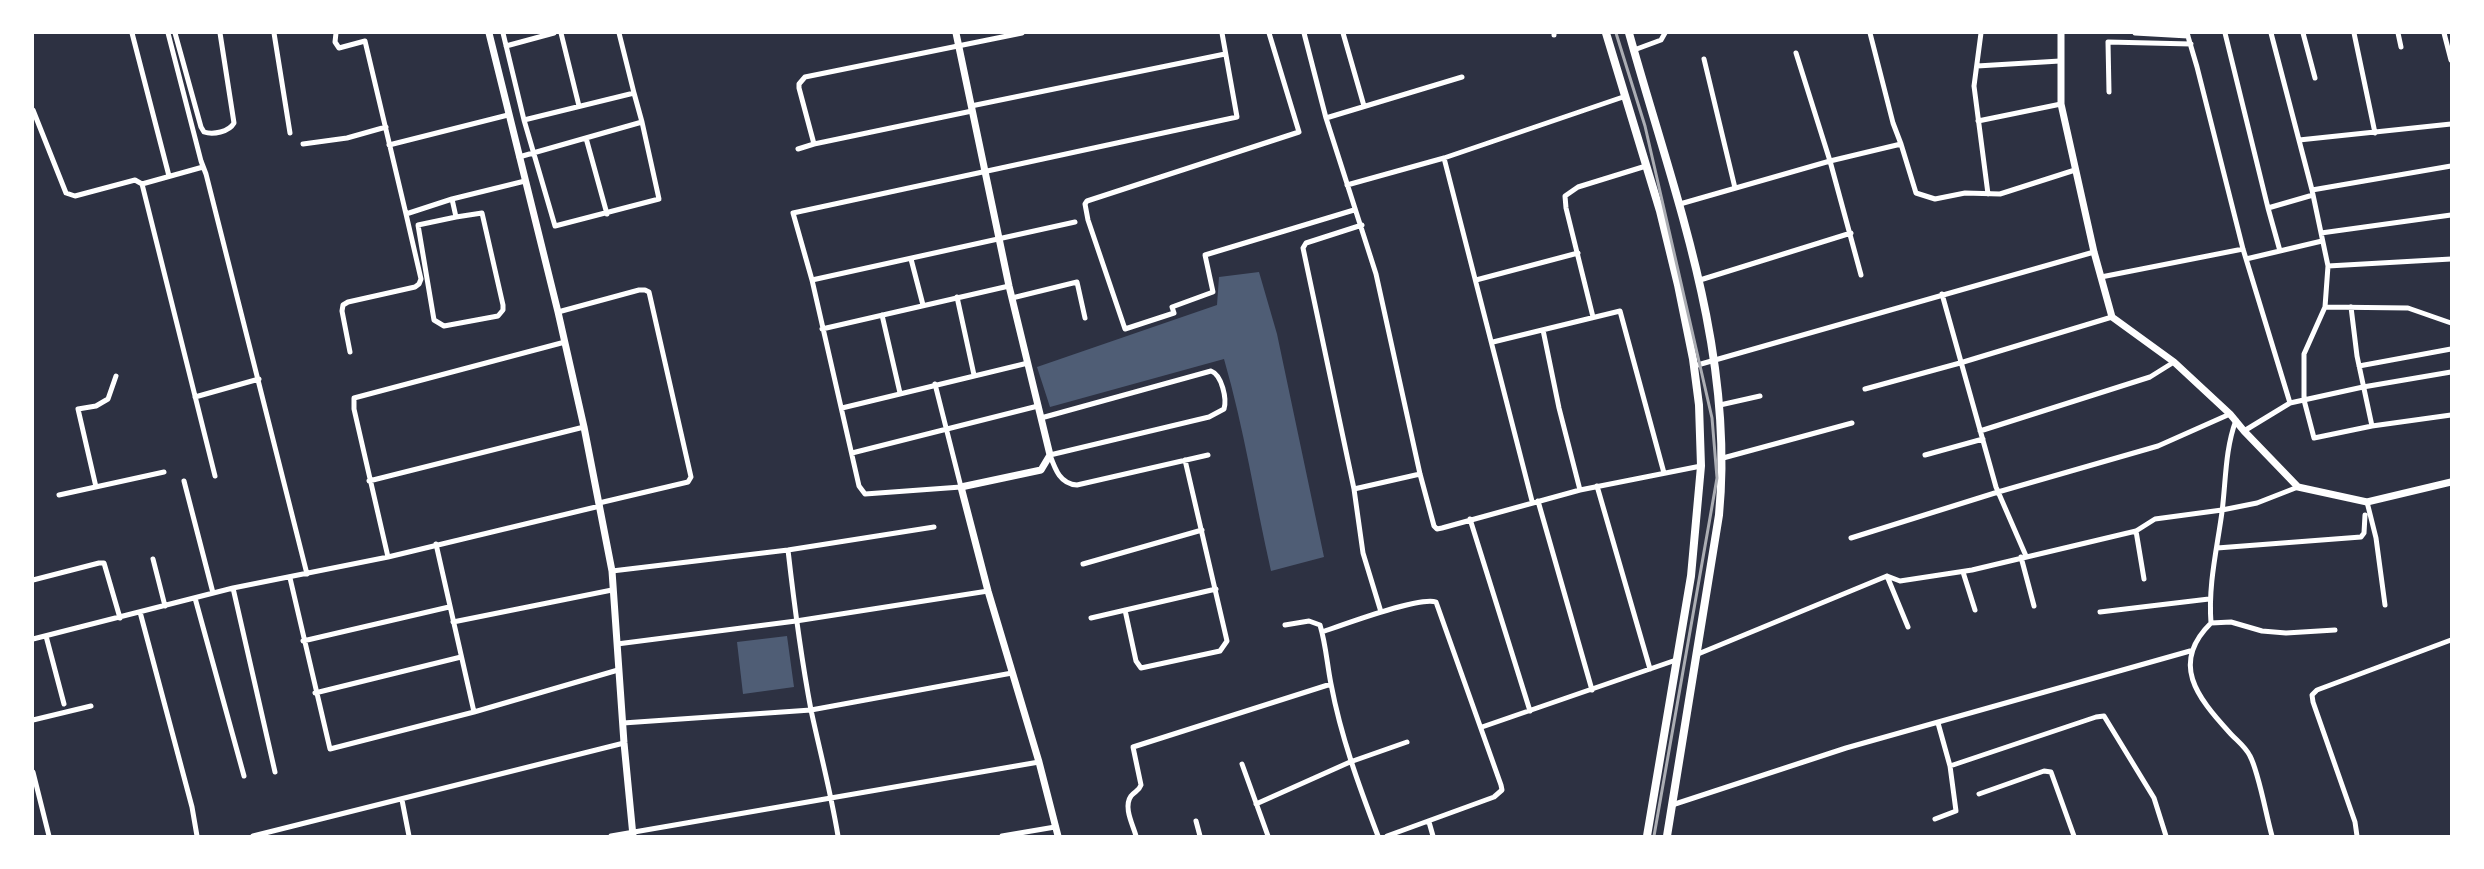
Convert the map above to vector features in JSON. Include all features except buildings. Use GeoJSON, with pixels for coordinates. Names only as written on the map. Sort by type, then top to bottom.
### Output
{"type":"FeatureCollection","features":[{"type":"Feature","properties":{"kind":"main road"},"geometry":{"type":"LineString","coordinates":[[1606,33],[1626,96],[1678,285],[1699,405],[1701,466],[1688,598],[1647,836]]}},
{"type":"Feature","properties":{"kind":"main road"},"geometry":{"type":"LineString","coordinates":[[1629,33],[1700,280],[1716,361],[1723,458],[1719,516],[1667,836]]}},
{"type":"Feature","properties":{"kind":"street"},"geometry":{"type":"LineString","coordinates":[[132,33],[169,176]]}},
{"type":"Feature","properties":{"kind":"street"},"geometry":{"type":"LineString","coordinates":[[168,33],[307,574]]}},
{"type":"Feature","properties":{"kind":"street"},"geometry":{"type":"LineString","coordinates":[[175,33],[201,127],[209,134],[229,129],[234,123],[220,33]]}},
{"type":"Feature","properties":{"kind":"street"},"geometry":{"type":"LineString","coordinates":[[274,33],[290,133]]}},
{"type":"Feature","properties":{"kind":"street"},"geometry":{"type":"LineString","coordinates":[[336,33],[337,47],[365,41],[420,279],[419,284],[415,287],[343,305],[342,311],[350,352]]}},
{"type":"Feature","properties":{"kind":"street"},"geometry":{"type":"LineString","coordinates":[[489,33],[558,312],[600,504],[612,571],[622,723],[633,834]]}},
{"type":"Feature","properties":{"kind":"street"},"geometry":{"type":"LineString","coordinates":[[503,33],[524,120],[555,226],[659,199],[619,33]]}},
{"type":"Feature","properties":{"kind":"street"},"geometry":{"type":"LineString","coordinates":[[506,46],[554,33]]}},
{"type":"Feature","properties":{"kind":"street"},"geometry":{"type":"LineString","coordinates":[[561,33],[579,106]]}},
{"type":"Feature","properties":{"kind":"street"},"geometry":{"type":"LineString","coordinates":[[957,33],[1009,286],[1057,473],[1072,485],[1208,455]]}},
{"type":"Feature","properties":{"kind":"street"},"geometry":{"type":"LineString","coordinates":[[814,144],[799,88],[799,84],[805,77],[958,44],[1022,33]]}},
{"type":"Feature","properties":{"kind":"street"},"geometry":{"type":"LineString","coordinates":[[1044,417],[1211,371],[1218,376],[1226,404],[1224,409],[1209,417],[1053,454],[1041,470],[961,487],[865,494],[860,490],[812,280],[793,213],[1237,117],[1222,33]]}},
{"type":"Feature","properties":{"kind":"street"},"geometry":{"type":"LineString","coordinates":[[1269,33],[1299,132],[1086,201],[1088,220],[1125,329],[1174,313],[1172,307],[1213,292],[1205,255],[1354,210]]}},
{"type":"Feature","properties":{"kind":"street"},"geometry":{"type":"LineString","coordinates":[[1304,33],[1326,118],[1376,274],[1420,474],[1432,521],[1437,529],[1580,490],[1701,466]]}},
{"type":"Feature","properties":{"kind":"street"},"geometry":{"type":"LineString","coordinates":[[1343,33],[1364,106]]}},
{"type":"Feature","properties":{"kind":"street"},"geometry":{"type":"LineString","coordinates":[[1634,50],[1661,40],[1665,33]]}},
{"type":"Feature","properties":{"kind":"street"},"geometry":{"type":"LineString","coordinates":[[1870,33],[1916,193],[1935,199],[1965,193],[2000,194],[2075,170]]}},
{"type":"Feature","properties":{"kind":"street"},"geometry":{"type":"LineString","coordinates":[[1981,33],[1974,86],[1988,194]]}},
{"type":"Feature","properties":{"kind":"street"},"geometry":{"type":"LineString","coordinates":[[2061,33],[2061,104],[2094,252],[2112,317],[2174,362],[2233,417],[2298,487]]}},
{"type":"Feature","properties":{"kind":"street"},"geometry":{"type":"LineString","coordinates":[[2135,33],[2187,35],[2191,44],[2243,249],[2290,403]]}},
{"type":"Feature","properties":{"kind":"street"},"geometry":{"type":"LineString","coordinates":[[2225,33],[2280,251]]}},
{"type":"Feature","properties":{"kind":"street"},"geometry":{"type":"LineString","coordinates":[[2271,33],[2312,193],[2328,266],[2325,307],[2304,354],[2304,400],[2314,438],[2372,426],[2451,415]]}},
{"type":"Feature","properties":{"kind":"street"},"geometry":{"type":"LineString","coordinates":[[2303,33],[2315,78]]}},
{"type":"Feature","properties":{"kind":"street"},"geometry":{"type":"LineString","coordinates":[[2354,33],[2375,133]]}},
{"type":"Feature","properties":{"kind":"street"},"geometry":{"type":"LineString","coordinates":[[2398,33],[2401,47]]}},
{"type":"Feature","properties":{"kind":"street"},"geometry":{"type":"LineString","coordinates":[[2444,33],[2451,60]]}},
{"type":"Feature","properties":{"kind":"street"},"geometry":{"type":"LineString","coordinates":[[2109,92],[2108,42],[2191,44]]}},
{"type":"Feature","properties":{"kind":"street"},"geometry":{"type":"LineString","coordinates":[[1796,53],[1830,161],[1862,275]]}},
{"type":"Feature","properties":{"kind":"street"},"geometry":{"type":"LineString","coordinates":[[798,149],[972,108],[1226,54]]}},
{"type":"Feature","properties":{"kind":"street"},"geometry":{"type":"LineString","coordinates":[[1704,59],[1735,188]]}},
{"type":"Feature","properties":{"kind":"street"},"geometry":{"type":"LineString","coordinates":[[1977,66],[2060,61]]}},
{"type":"Feature","properties":{"kind":"street"},"geometry":{"type":"LineString","coordinates":[[1326,118],[1462,77]]}},
{"type":"Feature","properties":{"kind":"street"},"geometry":{"type":"LineString","coordinates":[[524,120],[634,93]]}},
{"type":"Feature","properties":{"kind":"street"},"geometry":{"type":"LineString","coordinates":[[1347,185],[1444,158],[1626,96]]}},
{"type":"Feature","properties":{"kind":"street"},"geometry":{"type":"LineString","coordinates":[[1978,121],[2061,104]]}},
{"type":"Feature","properties":{"kind":"street"},"geometry":{"type":"LineString","coordinates":[[33,110],[63,189],[66,193],[75,196],[135,180],[142,184],[202,164]]}},
{"type":"Feature","properties":{"kind":"street"},"geometry":{"type":"LineString","coordinates":[[389,145],[508,115]]}},
{"type":"Feature","properties":{"kind":"street"},"geometry":{"type":"LineString","coordinates":[[519,157],[642,122]]}},
{"type":"Feature","properties":{"kind":"street"},"geometry":{"type":"LineString","coordinates":[[2299,140],[2451,124]]}},
{"type":"Feature","properties":{"kind":"street"},"geometry":{"type":"LineString","coordinates":[[303,144],[347,138],[386,128]]}},
{"type":"Feature","properties":{"kind":"street"},"geometry":{"type":"LineString","coordinates":[[586,138],[607,214]]}},
{"type":"Feature","properties":{"kind":"street"},"geometry":{"type":"LineString","coordinates":[[1680,204],[1830,161],[1901,144]]}},
{"type":"Feature","properties":{"kind":"street"},"geometry":{"type":"LineString","coordinates":[[1444,158],[1507,402],[1592,690]]}},
{"type":"Feature","properties":{"kind":"street"},"geometry":{"type":"LineString","coordinates":[[1593,317],[1565,196],[1568,192],[1646,166]]}},
{"type":"Feature","properties":{"kind":"street"},"geometry":{"type":"LineString","coordinates":[[2268,208],[2312,193],[2451,166]]}},
{"type":"Feature","properties":{"kind":"street"},"geometry":{"type":"LineString","coordinates":[[406,214],[452,199],[525,182]]}},
{"type":"Feature","properties":{"kind":"street"},"geometry":{"type":"LineString","coordinates":[[142,184],[215,476]]}},
{"type":"Feature","properties":{"kind":"street"},"geometry":{"type":"LineString","coordinates":[[452,199],[456,217]]}},
{"type":"Feature","properties":{"kind":"street"},"geometry":{"type":"LineString","coordinates":[[482,213],[503,310],[498,316],[444,326],[434,320],[418,225],[456,217],[482,213]]}},
{"type":"Feature","properties":{"kind":"street"},"geometry":{"type":"LineString","coordinates":[[2321,233],[2451,215]]}},
{"type":"Feature","properties":{"kind":"street"},"geometry":{"type":"LineString","coordinates":[[812,280],[1075,222]]}},
{"type":"Feature","properties":{"kind":"street"},"geometry":{"type":"LineString","coordinates":[[1362,225],[1306,243],[1303,246],[1353,489],[1363,553],[1382,612]]}},
{"type":"Feature","properties":{"kind":"street"},"geometry":{"type":"LineString","coordinates":[[1700,280],[1851,234]]}},
{"type":"Feature","properties":{"kind":"street"},"geometry":{"type":"LineString","coordinates":[[2246,259],[2322,241]]}},
{"type":"Feature","properties":{"kind":"street"},"geometry":{"type":"LineString","coordinates":[[2101,277],[2243,249]]}},
{"type":"Feature","properties":{"kind":"street"},"geometry":{"type":"LineString","coordinates":[[1694,366],[2094,252]]}},
{"type":"Feature","properties":{"kind":"street"},"geometry":{"type":"LineString","coordinates":[[1476,280],[1578,253]]}},
{"type":"Feature","properties":{"kind":"street"},"geometry":{"type":"LineString","coordinates":[[911,259],[923,305]]}},
{"type":"Feature","properties":{"kind":"street"},"geometry":{"type":"LineString","coordinates":[[2328,266],[2451,259]]}},
{"type":"Feature","properties":{"kind":"street"},"geometry":{"type":"LineString","coordinates":[[1012,298],[1077,282],[1085,318]]}},
{"type":"Feature","properties":{"kind":"street"},"geometry":{"type":"LineString","coordinates":[[822,329],[1009,286]]}},
{"type":"Feature","properties":{"kind":"street"},"geometry":{"type":"LineString","coordinates":[[33,639],[232,588],[290,578],[388,556],[688,483],[691,479],[649,292],[642,289],[558,312]]}},
{"type":"Feature","properties":{"kind":"street"},"geometry":{"type":"LineString","coordinates":[[1942,294],[1998,492],[2024,556],[2034,606]]}},
{"type":"Feature","properties":{"kind":"street"},"geometry":{"type":"LineString","coordinates":[[957,297],[974,375]]}},
{"type":"Feature","properties":{"kind":"street"},"geometry":{"type":"LineString","coordinates":[[2325,307],[2408,309],[2451,323]]}},
{"type":"Feature","properties":{"kind":"street"},"geometry":{"type":"LineString","coordinates":[[2351,308],[2359,366],[2372,426]]}},
{"type":"Feature","properties":{"kind":"street"},"geometry":{"type":"LineString","coordinates":[[1493,342],[1617,310],[1622,315],[1664,473]]}},
{"type":"Feature","properties":{"kind":"street"},"geometry":{"type":"LineString","coordinates":[[882,315],[900,393]]}},
{"type":"Feature","properties":{"kind":"street"},"geometry":{"type":"LineString","coordinates":[[1865,389],[2112,317]]}},
{"type":"Feature","properties":{"kind":"street"},"geometry":{"type":"LineString","coordinates":[[1543,330],[1559,408],[1580,490]]}},
{"type":"Feature","properties":{"kind":"street"},"geometry":{"type":"LineString","coordinates":[[388,556],[369,481],[353,400],[363,395],[565,342]]}},
{"type":"Feature","properties":{"kind":"street"},"geometry":{"type":"LineString","coordinates":[[2359,366],[2451,349]]}},
{"type":"Feature","properties":{"kind":"street"},"geometry":{"type":"LineString","coordinates":[[1980,431],[2150,377],[2174,362]]}},
{"type":"Feature","properties":{"kind":"street"},"geometry":{"type":"LineString","coordinates":[[842,408],[1028,363]]}},
{"type":"Feature","properties":{"kind":"street"},"geometry":{"type":"LineString","coordinates":[[2244,431],[2290,403],[2363,387],[2451,372]]}},
{"type":"Feature","properties":{"kind":"street"},"geometry":{"type":"LineString","coordinates":[[96,487],[78,409],[96,406],[108,399],[116,375]]}},
{"type":"Feature","properties":{"kind":"street"},"geometry":{"type":"LineString","coordinates":[[195,397],[259,380]]}},
{"type":"Feature","properties":{"kind":"street"},"geometry":{"type":"LineString","coordinates":[[935,384],[988,591],[1039,762],[1058,836]]}},
{"type":"Feature","properties":{"kind":"street"},"geometry":{"type":"LineString","coordinates":[[1720,405],[1761,396]]}},
{"type":"Feature","properties":{"kind":"street"},"geometry":{"type":"LineString","coordinates":[[852,453],[1038,406]]}},
{"type":"Feature","properties":{"kind":"street"},"geometry":{"type":"LineString","coordinates":[[1851,538],[1998,492],[2158,446],[2233,417]]}},
{"type":"Feature","properties":{"kind":"street"},"geometry":{"type":"LineString","coordinates":[[2211,623],[2209,599],[2222,510],[2228,440],[2233,417]]}},
{"type":"Feature","properties":{"kind":"street"},"geometry":{"type":"LineString","coordinates":[[1723,458],[1852,423]]}},
{"type":"Feature","properties":{"kind":"street"},"geometry":{"type":"LineString","coordinates":[[369,481],[584,428]]}},
{"type":"Feature","properties":{"kind":"street"},"geometry":{"type":"LineString","coordinates":[[1926,455],[1983,439]]}},
{"type":"Feature","properties":{"kind":"street"},"geometry":{"type":"LineString","coordinates":[[1125,610],[1136,661],[1141,668],[1220,651],[1227,641],[1185,460]]}},
{"type":"Feature","properties":{"kind":"street"},"geometry":{"type":"LineString","coordinates":[[59,495],[164,472]]}},
{"type":"Feature","properties":{"kind":"street"},"geometry":{"type":"LineString","coordinates":[[1353,489],[1420,474]]}},
{"type":"Feature","properties":{"kind":"street"},"geometry":{"type":"LineString","coordinates":[[184,481],[213,593]]}},
{"type":"Feature","properties":{"kind":"street"},"geometry":{"type":"LineString","coordinates":[[1698,654],[1887,576],[1900,581],[1963,572],[2136,531],[2155,519],[2222,510],[2257,502],[2298,487],[2367,502],[2451,482]]}},
{"type":"Feature","properties":{"kind":"street"},"geometry":{"type":"LineString","coordinates":[[1597,486],[1650,669]]}},
{"type":"Feature","properties":{"kind":"street"},"geometry":{"type":"LineString","coordinates":[[2367,502],[2376,538],[2385,605]]}},
{"type":"Feature","properties":{"kind":"street"},"geometry":{"type":"LineString","coordinates":[[2217,548],[2361,537],[2364,533],[2365,514]]}},
{"type":"Feature","properties":{"kind":"street"},"geometry":{"type":"LineString","coordinates":[[1470,519],[1530,711]]}},
{"type":"Feature","properties":{"kind":"street"},"geometry":{"type":"LineString","coordinates":[[612,571],[789,550],[934,527]]}},
{"type":"Feature","properties":{"kind":"street"},"geometry":{"type":"LineString","coordinates":[[1083,564],[1202,530]]}},
{"type":"Feature","properties":{"kind":"street"},"geometry":{"type":"LineString","coordinates":[[2136,531],[2144,579]]}},
{"type":"Feature","properties":{"kind":"street"},"geometry":{"type":"LineString","coordinates":[[436,544],[474,712]]}},
{"type":"Feature","properties":{"kind":"street"},"geometry":{"type":"LineString","coordinates":[[789,550],[796,621],[811,710],[832,796],[838,836]]}},
{"type":"Feature","properties":{"kind":"street"},"geometry":{"type":"LineString","coordinates":[[153,559],[165,606]]}},
{"type":"Feature","properties":{"kind":"street"},"geometry":{"type":"LineString","coordinates":[[33,580],[105,563],[120,618]]}},
{"type":"Feature","properties":{"kind":"street"},"geometry":{"type":"LineString","coordinates":[[1963,572],[1975,610]]}},
{"type":"Feature","properties":{"kind":"street"},"geometry":{"type":"LineString","coordinates":[[1887,576],[1908,627]]}},
{"type":"Feature","properties":{"kind":"street"},"geometry":{"type":"LineString","coordinates":[[290,578],[315,693],[330,749],[474,712],[618,670]]}},
{"type":"Feature","properties":{"kind":"street"},"geometry":{"type":"LineString","coordinates":[[232,588],[275,772]]}},
{"type":"Feature","properties":{"kind":"street"},"geometry":{"type":"LineString","coordinates":[[1091,618],[1216,589]]}},
{"type":"Feature","properties":{"kind":"street"},"geometry":{"type":"LineString","coordinates":[[453,622],[612,590]]}},
{"type":"Feature","properties":{"kind":"street"},"geometry":{"type":"LineString","coordinates":[[617,644],[796,621],[988,591]]}},
{"type":"Feature","properties":{"kind":"street"},"geometry":{"type":"LineString","coordinates":[[195,598],[244,776]]}},
{"type":"Feature","properties":{"kind":"street"},"geometry":{"type":"LineString","coordinates":[[2100,612],[2209,599]]}},
{"type":"Feature","properties":{"kind":"street"},"geometry":{"type":"LineString","coordinates":[[1322,632],[1382,612],[1427,601],[1436,602],[1482,727],[1502,790],[1494,797],[1387,836]]}},
{"type":"Feature","properties":{"kind":"street"},"geometry":{"type":"LineString","coordinates":[[303,640],[449,607]]}},
{"type":"Feature","properties":{"kind":"street"},"geometry":{"type":"LineString","coordinates":[[140,612],[192,807],[197,836]]}},
{"type":"Feature","properties":{"kind":"street"},"geometry":{"type":"LineString","coordinates":[[1285,625],[1313,621],[1320,625],[1328,652],[1331,684],[1350,762],[1378,836]]}},
{"type":"Feature","properties":{"kind":"street"},"geometry":{"type":"LineString","coordinates":[[2272,836],[2251,757],[2214,715],[2197,690],[2189,673],[2190,651],[2199,634],[2211,623],[2231,622],[2278,633],[2335,630]]}},
{"type":"Feature","properties":{"kind":"street"},"geometry":{"type":"LineString","coordinates":[[46,636],[64,704]]}},
{"type":"Feature","properties":{"kind":"street"},"geometry":{"type":"LineString","coordinates":[[2357,836],[2355,822],[2312,695],[2317,690],[2451,640]]}},
{"type":"Feature","properties":{"kind":"street"},"geometry":{"type":"LineString","coordinates":[[1672,805],[1846,748],[2190,651]]}},
{"type":"Feature","properties":{"kind":"street"},"geometry":{"type":"LineString","coordinates":[[315,693],[461,657]]}},
{"type":"Feature","properties":{"kind":"street"},"geometry":{"type":"LineString","coordinates":[[1482,727],[1676,660]]}},
{"type":"Feature","properties":{"kind":"street"},"geometry":{"type":"LineString","coordinates":[[622,723],[811,710],[1012,673]]}},
{"type":"Feature","properties":{"kind":"street"},"geometry":{"type":"LineString","coordinates":[[1136,836],[1128,809],[1130,797],[1139,790],[1141,785],[1133,747],[1331,684]]}},
{"type":"Feature","properties":{"kind":"street"},"geometry":{"type":"LineString","coordinates":[[33,720],[91,706]]}},
{"type":"Feature","properties":{"kind":"street"},"geometry":{"type":"LineString","coordinates":[[1950,766],[2104,716],[2154,798],[2166,836]]}},
{"type":"Feature","properties":{"kind":"street"},"geometry":{"type":"LineString","coordinates":[[1935,819],[1956,811],[1950,766],[1938,723]]}},
{"type":"Feature","properties":{"kind":"street"},"geometry":{"type":"LineString","coordinates":[[1256,804],[1350,762],[1407,742]]}},
{"type":"Feature","properties":{"kind":"street"},"geometry":{"type":"LineString","coordinates":[[253,836],[624,744]]}},
{"type":"Feature","properties":{"kind":"street"},"geometry":{"type":"LineString","coordinates":[[611,836],[1039,762]]}},
{"type":"Feature","properties":{"kind":"street"},"geometry":{"type":"LineString","coordinates":[[1242,764],[1268,836]]}},
{"type":"Feature","properties":{"kind":"street"},"geometry":{"type":"LineString","coordinates":[[1979,794],[2044,771],[2051,772],[2074,836]]}},
{"type":"Feature","properties":{"kind":"street"},"geometry":{"type":"LineString","coordinates":[[33,772],[49,836]]}},
{"type":"Feature","properties":{"kind":"street"},"geometry":{"type":"LineString","coordinates":[[402,800],[409,836]]}},
{"type":"Feature","properties":{"kind":"street"},"geometry":{"type":"LineString","coordinates":[[1196,821],[1200,836]]}},
{"type":"Feature","properties":{"kind":"street"},"geometry":{"type":"LineString","coordinates":[[1429,822],[1433,836]]}},
{"type":"Feature","properties":{"kind":"street"},"geometry":{"type":"LineString","coordinates":[[1002,836],[1055,827]]}},
{"type":"Feature","properties":{"kind":"water"},"geometry":{"type":"Polygon","coordinates":[[[1259,272],[1277,334],[1324,557],[1271,571],[1224,359],[1050,407],[1037,367],[1217,305],[1219,277],[1259,272]]]}},
{"type":"Feature","properties":{"kind":"water"},"geometry":{"type":"Polygon","coordinates":[[[787,636],[794,687],[743,694],[737,642],[787,636]]]}},
{"type":"Feature","properties":{"kind":"railway"},"geometry":{"type":"LineString","coordinates":[[1616,33],[1645,126],[1712,418],[1717,478],[1654,836]]}}]}
